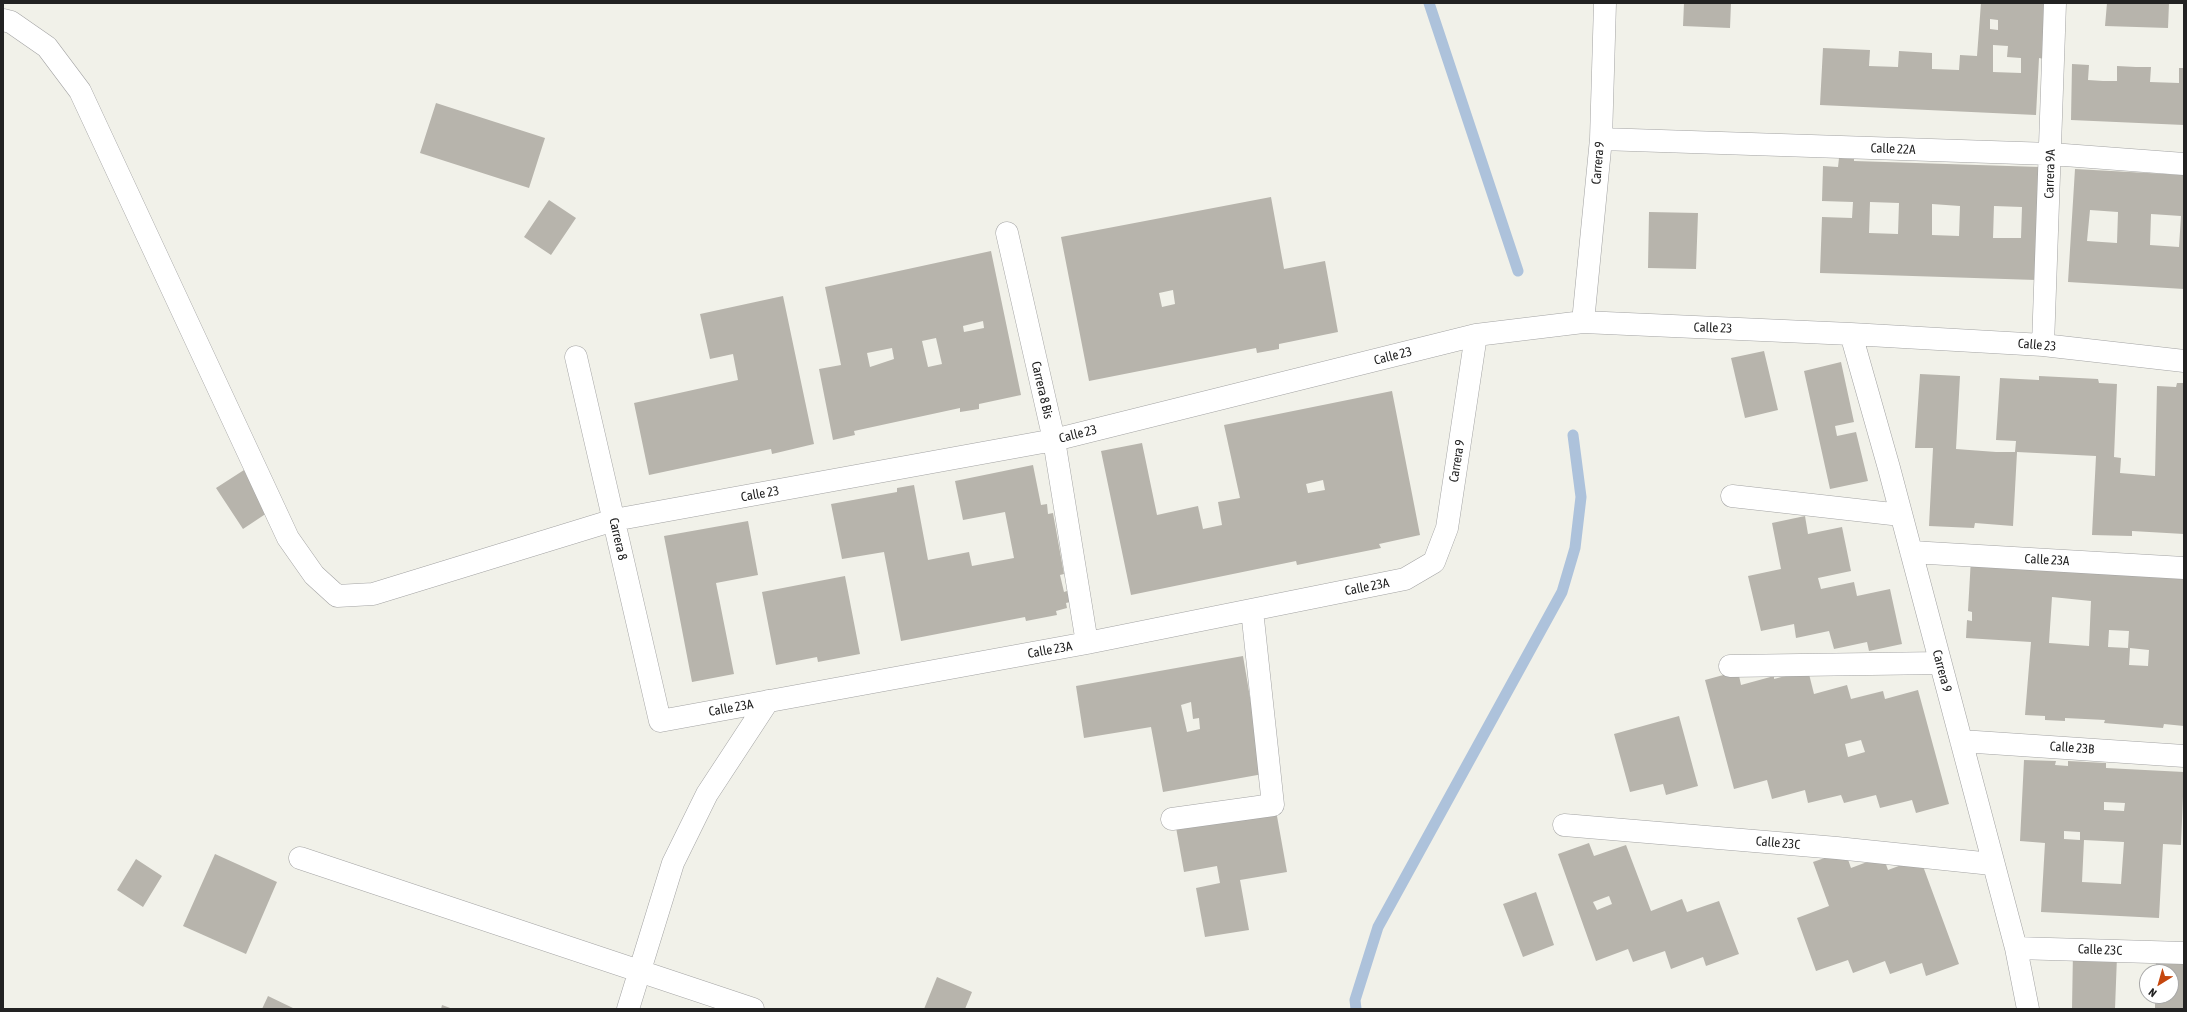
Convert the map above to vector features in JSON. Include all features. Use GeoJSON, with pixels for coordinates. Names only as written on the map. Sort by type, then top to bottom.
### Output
{"type":"FeatureCollection","features":[{"type":"Feature","properties":{"kind":"street","name":"Carrera 9"},"geometry":{"type":"LineString","coordinates":[[1583,322],[1601,139],[1605,3]]}},
{"type":"Feature","properties":{"kind":"street","name":"Carrera 9A"},"geometry":{"type":"LineString","coordinates":[[2043,345],[2051,154],[2055,3]]}},
{"type":"Feature","properties":{"kind":"street","name":"Calle 23"},"geometry":{"type":"LineString","coordinates":[[3,20],[11,22],[47,47],[80,91],[288,538],[314,575],[337,596],[373,594],[614,520],[1054,440],[1476,335],[1583,322],[1851,334],[2043,345],[2184,361]]}},
{"type":"Feature","properties":{"kind":"street","name":"Calle 22A"},"geometry":{"type":"LineString","coordinates":[[1601,139],[2051,154],[2184,164]]}},
{"type":"Feature","properties":{"kind":"street","name":"Carrera 8 Bis"},"geometry":{"type":"LineString","coordinates":[[1007,232],[1054,440],[1087,643]]}},
{"type":"Feature","properties":{"kind":"street","name":"Carrera 9"},"geometry":{"type":"LineString","coordinates":[[1851,334],[1911,552],[1992,864],[2016,948],[2028,1009]]}},
{"type":"Feature","properties":{"kind":"street","name":"Carrera 9"},"geometry":{"type":"LineString","coordinates":[[1434,562],[1447,528],[1476,335]]}},
{"type":"Feature","properties":{"kind":"street","name":"Carrera 8"},"geometry":{"type":"LineString","coordinates":[[576,357],[660,721]]}},
{"type":"Feature","properties":{"kind":"street"},"geometry":{"type":"LineString","coordinates":[[1732,496],[1901,515]]}},
{"type":"Feature","properties":{"kind":"street","name":"Calle 23A"},"geometry":{"type":"LineString","coordinates":[[1911,552],[2184,568]]}},
{"type":"Feature","properties":{"kind":"street","name":"Calle 23A"},"geometry":{"type":"LineString","coordinates":[[660,721],[1087,643],[1405,579],[1434,562]]}},
{"type":"Feature","properties":{"kind":"street"},"geometry":{"type":"LineString","coordinates":[[1172,819],[1273,805],[1252,610]]}},
{"type":"Feature","properties":{"kind":"street"},"geometry":{"type":"LineString","coordinates":[[1730,666],[1940,664]]}},
{"type":"Feature","properties":{"kind":"street"},"geometry":{"type":"LineString","coordinates":[[628,1009],[673,863],[706,794],[768,701]]}},
{"type":"Feature","properties":{"kind":"street","name":"Calle 23B"},"geometry":{"type":"LineString","coordinates":[[1961,741],[2184,756]]}},
{"type":"Feature","properties":{"kind":"street","name":"Calle 23C"},"geometry":{"type":"LineString","coordinates":[[1564,825],[1837,848],[1992,864]]}},
{"type":"Feature","properties":{"kind":"street"},"geometry":{"type":"LineString","coordinates":[[300,858],[753,1009]]}},
{"type":"Feature","properties":{"kind":"street","name":"Calle 23C"},"geometry":{"type":"LineString","coordinates":[[2016,948],[2184,953]]}},
{"type":"Feature","properties":{"kind":"building"},"geometry":{"type":"Polygon","coordinates":[[[1684,3],[1731,3],[1730,28],[1683,26],[1684,3]]]}},
{"type":"Feature","properties":{"kind":"building"},"geometry":{"type":"Polygon","coordinates":[[[1981,3],[2049,3],[2044,59],[2039,58],[2036,115],[1820,105],[1823,48],[1870,50],[1869,66],[1898,67],[1899,51],[1932,53],[1932,69],[1959,70],[1960,55],[1977,56],[1981,3]],[[1990,19],[1990,29],[1998,30],[1998,20],[1990,19]],[[1993,45],[1993,72],[2021,73],[2021,58],[2007,57],[2008,46],[1993,45]]]}},
{"type":"Feature","properties":{"kind":"building"},"geometry":{"type":"Polygon","coordinates":[[[2107,3],[2169,3],[2168,28],[2105,26],[2107,3]]]}},
{"type":"Feature","properties":{"kind":"building"},"geometry":{"type":"Polygon","coordinates":[[[2072,64],[2089,65],[2088,80],[2103,81],[2117,81],[2117,66],[2151,67],[2150,82],[2179,83],[2179,68],[2184,68],[2184,125],[2071,120],[2072,64]]]}},
{"type":"Feature","properties":{"kind":"building"},"geometry":{"type":"Polygon","coordinates":[[[436,103],[545,138],[529,188],[420,153],[436,103]]]}},
{"type":"Feature","properties":{"kind":"building"},"geometry":{"type":"Polygon","coordinates":[[[1839,158],[1854,159],[1854,161],[2040,167],[2036,280],[1820,273],[1822,217],[1852,218],[1853,202],[1822,201],[1823,166],[1838,167],[1839,158]],[[1870,202],[1869,233],[1898,234],[1899,203],[1870,202]],[[1932,204],[1932,235],[1959,236],[1960,206],[1932,204]],[[1994,206],[1993,238],[2021,238],[2022,207],[1994,206]]]}},
{"type":"Feature","properties":{"kind":"building"},"geometry":{"type":"Polygon","coordinates":[[[2075,169],[2184,175],[2184,289],[2068,282],[2075,169]],[[2090,210],[2087,241],[2117,243],[2118,212],[2090,210]],[[2151,214],[2150,245],[2179,247],[2181,216],[2151,214]]]}},
{"type":"Feature","properties":{"kind":"building"},"geometry":{"type":"Polygon","coordinates":[[[1271,197],[1284,269],[1325,261],[1338,332],[1279,344],[1279,349],[1257,353],[1256,348],[1089,381],[1061,237],[1271,197]],[[1173,290],[1159,293],[1162,307],[1175,304],[1173,290]]]}},
{"type":"Feature","properties":{"kind":"building"},"geometry":{"type":"Polygon","coordinates":[[[549,200],[576,218],[551,255],[524,237],[549,200]]]}},
{"type":"Feature","properties":{"kind":"building"},"geometry":{"type":"Polygon","coordinates":[[[1649,212],[1698,213],[1696,269],[1648,268],[1649,212]]]}},
{"type":"Feature","properties":{"kind":"building"},"geometry":{"type":"Polygon","coordinates":[[[991,251],[1021,395],[979,404],[979,409],[960,412],[960,408],[854,431],[855,435],[833,440],[819,369],[841,365],[825,287],[991,251]],[[983,321],[963,326],[964,332],[984,328],[983,321]],[[936,338],[922,341],[928,367],[942,364],[936,338]],[[892,348],[867,353],[870,367],[894,359],[892,348]]]}},
{"type":"Feature","properties":{"kind":"building"},"geometry":{"type":"Polygon","coordinates":[[[783,296],[814,444],[772,454],[771,449],[649,475],[634,403],[738,380],[733,354],[710,359],[700,314],[783,296]]]}},
{"type":"Feature","properties":{"kind":"building"},"geometry":{"type":"Polygon","coordinates":[[[1764,351],[1778,410],[1745,418],[1731,358],[1764,351]]]}},
{"type":"Feature","properties":{"kind":"building"},"geometry":{"type":"Polygon","coordinates":[[[1841,362],[1854,422],[1835,426],[1837,436],[1856,432],[1868,481],[1830,489],[1804,371],[1841,362]]]}},
{"type":"Feature","properties":{"kind":"building"},"geometry":{"type":"Polygon","coordinates":[[[1920,374],[1960,376],[1956,449],[1996,452],[2015,452],[2016,441],[1996,440],[2000,378],[2039,380],[2039,376],[2079,378],[2098,379],[2099,383],[2117,384],[2114,457],[2121,458],[2120,473],[2155,476],[2157,386],[2176,387],[2177,383],[2184,383],[2184,534],[2132,531],[2132,536],[2092,535],[2096,456],[2017,452],[2013,526],[1975,523],[1974,528],[1929,526],[1933,448],[1915,448],[1920,374]]]}},
{"type":"Feature","properties":{"kind":"building"},"geometry":{"type":"Polygon","coordinates":[[[1392,391],[1420,535],[1379,544],[1381,548],[1297,565],[1296,561],[1131,595],[1101,451],[1142,443],[1157,515],[1198,506],[1203,529],[1222,525],[1218,502],[1240,498],[1224,425],[1392,391]],[[1323,480],[1306,484],[1308,493],[1325,490],[1323,480]]]}},
{"type":"Feature","properties":{"kind":"building"},"geometry":{"type":"Polygon","coordinates":[[[1033,465],[1041,505],[1047,504],[1048,514],[1053,513],[1064,574],[1060,575],[1064,592],[1067,591],[1070,602],[1066,603],[1067,608],[1056,611],[1057,615],[1026,621],[1025,617],[901,641],[884,552],[842,559],[831,504],[897,492],[897,488],[914,485],[928,560],[969,552],[972,566],[1014,558],[1005,512],[963,520],[955,481],[1033,465]]]}},
{"type":"Feature","properties":{"kind":"building"},"geometry":{"type":"Polygon","coordinates":[[[244,470],[270,511],[243,529],[216,488],[244,470]]]}},
{"type":"Feature","properties":{"kind":"building"},"geometry":{"type":"Polygon","coordinates":[[[1805,516],[1808,534],[1842,527],[1851,571],[1818,578],[1821,589],[1854,582],[1857,596],[1890,589],[1902,644],[1869,651],[1867,642],[1834,649],[1829,631],[1796,638],[1794,624],[1761,631],[1748,576],[1781,569],[1772,523],[1805,516]]]}},
{"type":"Feature","properties":{"kind":"building"},"geometry":{"type":"Polygon","coordinates":[[[748,521],[758,575],[716,583],[734,674],[692,682],[664,536],[748,521]]]}},
{"type":"Feature","properties":{"kind":"building"},"geometry":{"type":"Polygon","coordinates":[[[1971,558],[2184,577],[2184,726],[2164,724],[2163,728],[2104,723],[2105,720],[2065,718],[2065,721],[2045,720],[2045,716],[2025,715],[2031,642],[1966,638],[1967,620],[1972,621],[1972,612],[1968,611],[1971,558]],[[2052,597],[2049,643],[2089,646],[2091,601],[2052,597]],[[2109,630],[2108,647],[2128,648],[2129,631],[2109,630]],[[2130,648],[2129,665],[2148,666],[2149,650],[2130,648]]]}},
{"type":"Feature","properties":{"kind":"building"},"geometry":{"type":"Polygon","coordinates":[[[845,576],[860,654],[818,662],[817,657],[776,665],[762,592],[845,576]]]}},
{"type":"Feature","properties":{"kind":"building"},"geometry":{"type":"Polygon","coordinates":[[[1243,656],[1263,774],[1163,792],[1151,727],[1084,738],[1076,686],[1243,656]],[[1191,702],[1181,705],[1187,732],[1200,729],[1199,718],[1193,719],[1191,702]]]}},
{"type":"Feature","properties":{"kind":"building"},"geometry":{"type":"Polygon","coordinates":[[[1808,670],[1814,694],[1847,685],[1851,699],[1883,691],[1885,699],[1918,690],[1949,804],[1916,813],[1912,800],[1880,808],[1876,795],[1844,803],[1841,795],[1808,803],[1805,790],[1772,799],[1767,780],[1734,789],[1705,680],[1738,671],[1741,685],[1774,676],[1774,679],[1808,670]],[[1861,740],[1845,744],[1848,757],[1865,752],[1861,740]]]}},
{"type":"Feature","properties":{"kind":"building"},"geometry":{"type":"Polygon","coordinates":[[[1679,716],[1698,786],[1666,795],[1663,784],[1630,792],[1614,734],[1679,716]]]}},
{"type":"Feature","properties":{"kind":"building"},"geometry":{"type":"Polygon","coordinates":[[[2024,760],[2056,761],[2055,765],[2068,766],[2068,761],[2106,763],[2106,768],[2184,772],[2181,845],[2163,844],[2159,918],[2041,912],[2045,843],[2020,841],[2024,760]],[[2104,802],[2104,810],[2124,811],[2125,803],[2104,802]],[[2064,831],[2064,839],[2080,840],[2080,832],[2064,831]],[[2084,840],[2082,882],[2121,884],[2124,842],[2084,840]]]}},
{"type":"Feature","properties":{"kind":"building"},"geometry":{"type":"Polygon","coordinates":[[[1275,805],[1287,872],[1240,880],[1249,930],[1205,937],[1196,888],[1220,883],[1217,866],[1184,872],[1175,822],[1275,805]]]}},
{"type":"Feature","properties":{"kind":"building"},"geometry":{"type":"Polygon","coordinates":[[[1589,843],[1594,856],[1626,845],[1651,911],[1682,899],[1687,912],[1719,901],[1739,954],[1706,966],[1703,957],[1671,969],[1665,951],[1633,962],[1628,949],[1596,961],[1558,854],[1589,843]],[[1609,896],[1593,902],[1597,910],[1612,904],[1609,896]]]}},
{"type":"Feature","properties":{"kind":"building"},"geometry":{"type":"Polygon","coordinates":[[[1845,851],[1851,868],[1883,856],[1888,870],[1920,858],[1959,964],[1926,976],[1922,963],[1890,974],[1885,961],[1853,973],[1848,960],[1816,971],[1797,918],[1829,906],[1813,862],[1845,851]]]}},
{"type":"Feature","properties":{"kind":"building"},"geometry":{"type":"Polygon","coordinates":[[[215,854],[277,882],[246,954],[183,926],[215,854]]]}},
{"type":"Feature","properties":{"kind":"building"},"geometry":{"type":"Polygon","coordinates":[[[136,859],[162,876],[143,907],[117,890],[136,859]]]}},
{"type":"Feature","properties":{"kind":"building"},"geometry":{"type":"Polygon","coordinates":[[[1536,892],[1554,945],[1523,957],[1503,904],[1536,892]]]}},
{"type":"Feature","properties":{"kind":"building"},"geometry":{"type":"Polygon","coordinates":[[[2073,951],[2117,956],[2115,1009],[2072,1009],[2073,951]]]}},
{"type":"Feature","properties":{"kind":"building"},"geometry":{"type":"Polygon","coordinates":[[[2156,958],[2184,959],[2184,1009],[2155,1009],[2155,1004],[2179,1004],[2179,964],[2156,964],[2156,958]]]}},
{"type":"Feature","properties":{"kind":"building"},"geometry":{"type":"Polygon","coordinates":[[[937,977],[972,992],[965,1009],[924,1009],[937,977]]]}},
{"type":"Feature","properties":{"kind":"building"},"geometry":{"type":"Polygon","coordinates":[[[268,996],[295,1009],[262,1009],[268,996]]]}},
{"type":"Feature","properties":{"kind":"building"},"geometry":{"type":"Polygon","coordinates":[[[442,1005],[453,1009],[441,1009],[442,1005]]]}},
{"type":"Feature","properties":{"kind":"waterway"},"geometry":{"type":"LineString","coordinates":[[1429,3],[1518,271]]}},
{"type":"Feature","properties":{"kind":"waterway"},"geometry":{"type":"LineString","coordinates":[[1356,1009],[1355,1000],[1378,927],[1562,592],[1575,548],[1581,497],[1573,435]]}}]}
